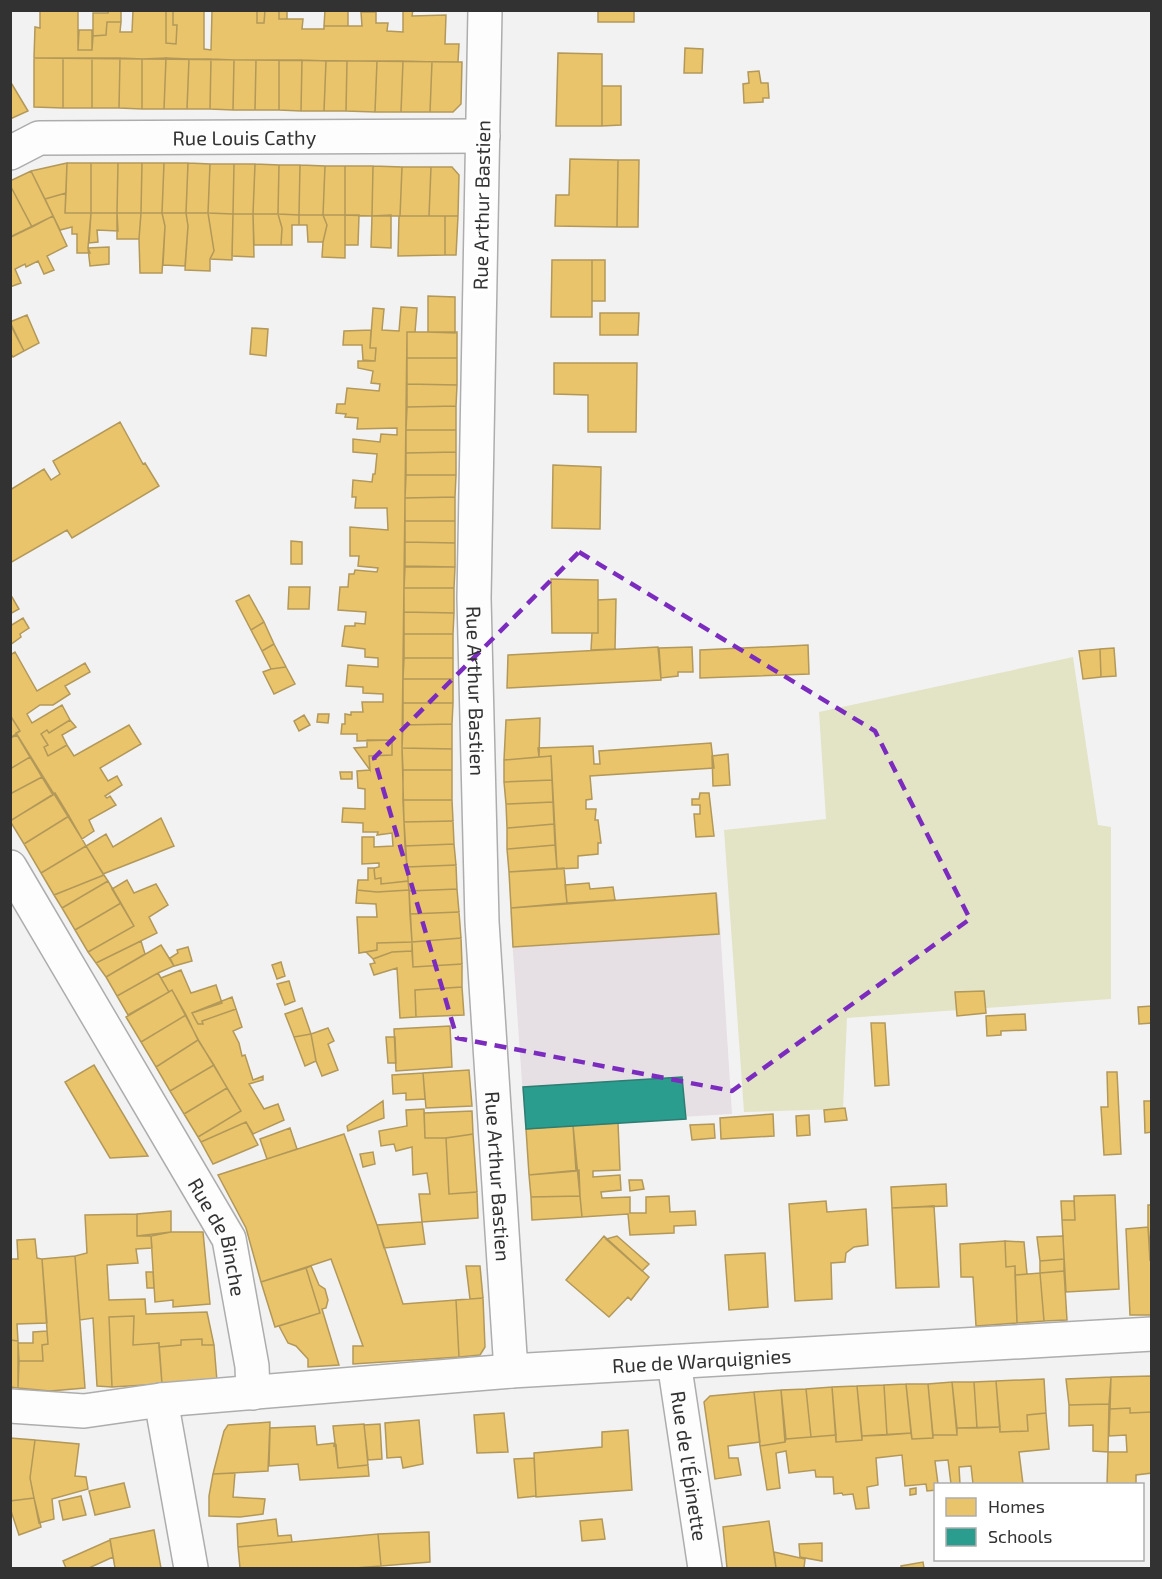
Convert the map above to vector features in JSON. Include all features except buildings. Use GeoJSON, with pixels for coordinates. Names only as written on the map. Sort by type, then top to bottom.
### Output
{"type":"FeatureCollection","features":[{"type":"Feature","properties":{"kind":"street","name":"Rue Arthur Bastien"},"geometry":{"type":"LineString","coordinates":[[485,10],[474,598],[482,922],[511,1371]]}},
{"type":"Feature","properties":{"kind":"street","name":"Rue Louis Cathy"},"geometry":{"type":"LineString","coordinates":[[10,153],[39,138],[483,136]]}},
{"type":"Feature","properties":{"kind":"street","name":"Rue de Binche"},"geometry":{"type":"LineString","coordinates":[[10,867],[229,1239],[252,1366],[253,1393]]}},
{"type":"Feature","properties":{"kind":"street","name":"Rue de Warquignies"},"geometry":{"type":"LineString","coordinates":[[253,1393],[511,1371],[1152,1334]]}},
{"type":"Feature","properties":{"kind":"street","name":"Rue de l'Épinette"},"geometry":{"type":"LineString","coordinates":[[675,1362],[705,1569]]}},
{"type":"Feature","properties":{"kind":"street"},"geometry":{"type":"LineString","coordinates":[[10,1406],[84,1412],[161,1400],[253,1393]]}},
{"type":"Feature","properties":{"kind":"street"},"geometry":{"type":"LineString","coordinates":[[161,1400],[191,1569]]}},
{"type":"Feature","properties":{"kind":"highlighted area"},"geometry":{"type":"Polygon","coordinates":[[[579,552],[875,731],[970,919],[732,1091],[457,1038],[374,758],[579,552]]]}},
{"type":"Feature","properties":{"kind":"shaded area"},"geometry":{"type":"Polygon","coordinates":[[[718,894],[732,1114],[525,1126],[510,909],[718,894]]]}},
{"type":"Feature","properties":{"kind":"green space"},"geometry":{"type":"Polygon","coordinates":[[[1073,657],[1098,825],[1111,827],[1111,999],[847,1018],[843,1109],[744,1112],[724,830],[826,819],[819,712],[1073,657]]]}}]}
